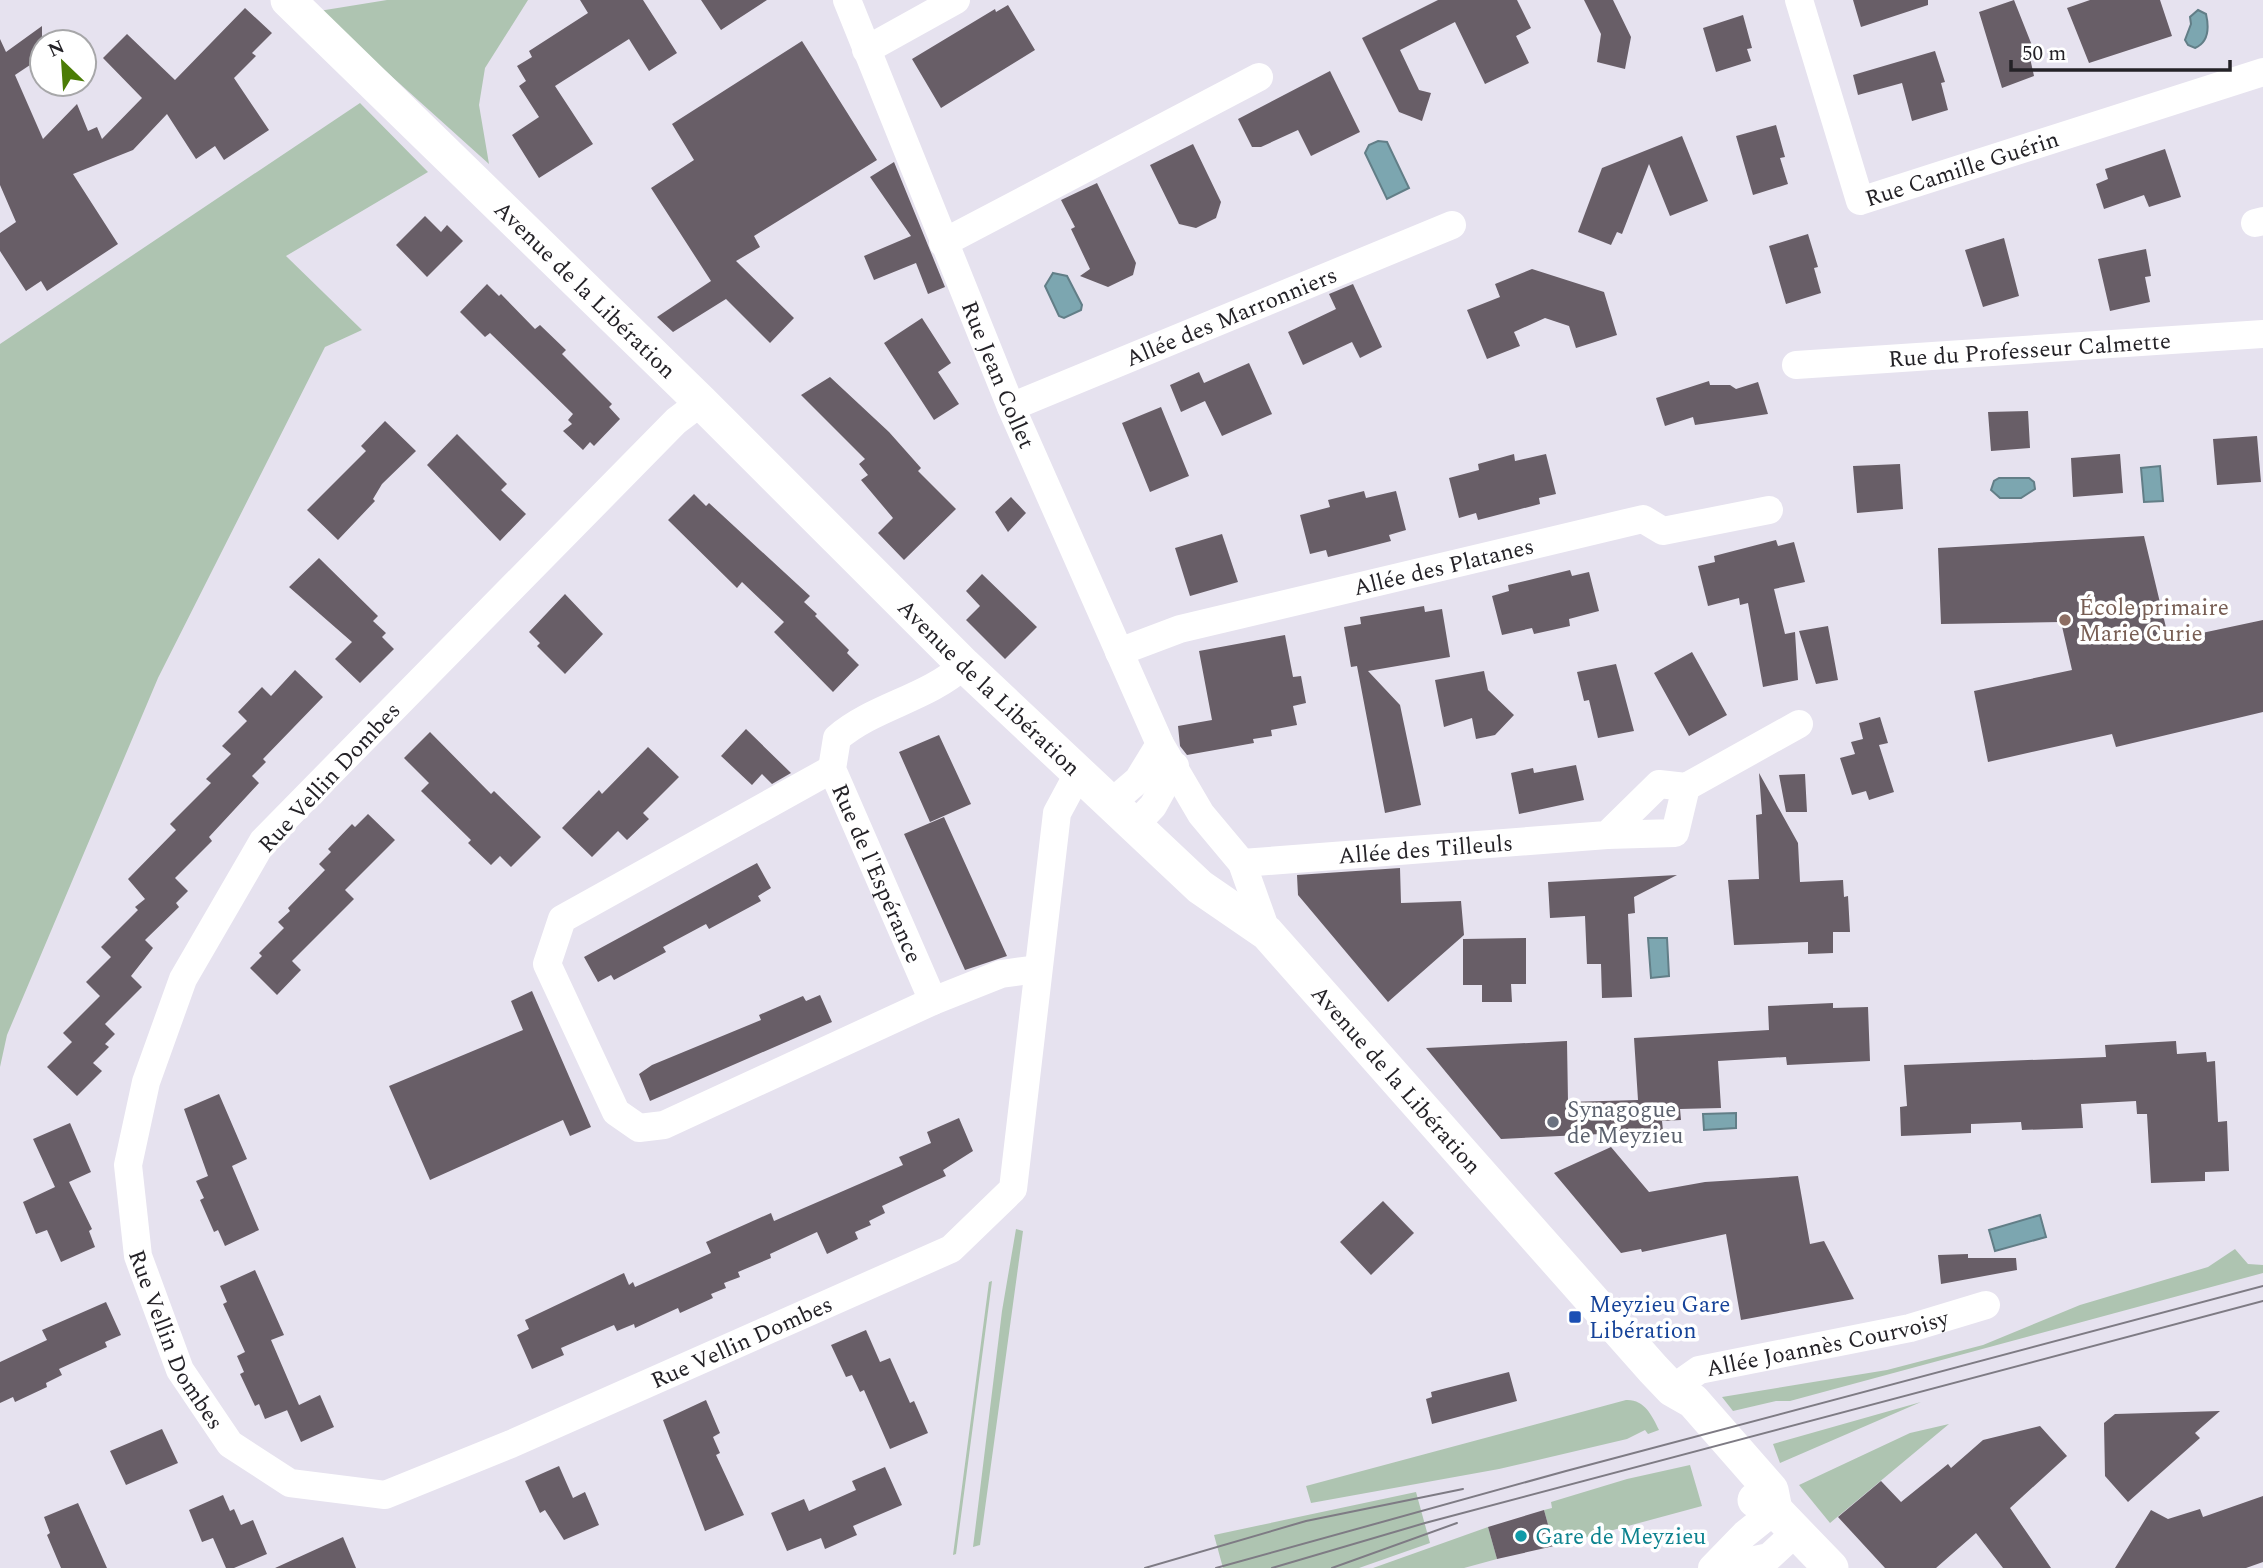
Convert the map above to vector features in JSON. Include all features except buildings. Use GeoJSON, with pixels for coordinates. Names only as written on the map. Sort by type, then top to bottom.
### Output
{"type":"FeatureCollection","features":[{"type":"Feature","properties":{"kind":"street","name":"Avenue de la Libération"},"geometry":{"type":"LineString","coordinates":[[288,0],[1078,774],[1200,887],[1267,933],[1672,1389],[1681,1413],[1751,1498],[1785,1521],[1831,1568]]}},
{"type":"Feature","properties":{"kind":"street","name":"Rue Jean Collet"},"geometry":{"type":"LineString","coordinates":[[847,0],[1011,407],[1119,652],[1167,755],[1200,814],[1242,863],[1267,933]]}},
{"type":"Feature","properties":{"kind":"street"},"geometry":{"type":"LineString","coordinates":[[866,50],[956,0]]}},
{"type":"Feature","properties":{"kind":"street","name":"Rue Camille Guérin"},"geometry":{"type":"LineString","coordinates":[[1799,0],[1860,201],[2263,72]]}},
{"type":"Feature","properties":{"kind":"street"},"geometry":{"type":"LineString","coordinates":[[943,243],[1259,77]]}},
{"type":"Feature","properties":{"kind":"street","name":"Allée des Marronniers"},"geometry":{"type":"LineString","coordinates":[[1011,407],[1452,225]]}},
{"type":"Feature","properties":{"kind":"street","name":"Rue du Professeur Calmette"},"geometry":{"type":"LineString","coordinates":[[1796,365],[2263,334]]}},
{"type":"Feature","properties":{"kind":"street","name":"Rue Vellin Dombes"},"geometry":{"type":"LineString","coordinates":[[701,402],[676,421],[263,841],[183,979],[146,1082],[128,1165],[138,1256],[180,1370],[230,1444],[290,1483],[385,1495],[511,1444],[951,1249],[1013,1189],[1057,813],[1078,774]]}},
{"type":"Feature","properties":{"kind":"street","name":"Allée des Platanes"},"geometry":{"type":"LineString","coordinates":[[1119,652],[1180,629],[1643,519],[1663,531],[1769,510]]}},
{"type":"Feature","properties":{"kind":"street","name":"Rue de l'Espérance"},"geometry":{"type":"LineString","coordinates":[[933,1001],[832,769],[836,738],[856,722],[947,680],[964,665]]}},
{"type":"Feature","properties":{"kind":"street"},"geometry":{"type":"LineString","coordinates":[[1607,835],[1659,784],[1686,787],[1799,724]]}},
{"type":"Feature","properties":{"kind":"street"},"geometry":{"type":"LineString","coordinates":[[1122,815],[1153,806],[1167,755]]}},
{"type":"Feature","properties":{"kind":"street"},"geometry":{"type":"LineString","coordinates":[[832,769],[562,919],[547,964],[616,1112],[639,1128],[664,1125],[933,1001],[1001,974],[1038,969]]}},
{"type":"Feature","properties":{"kind":"street","name":"Allée des Tilleuls"},"geometry":{"type":"LineString","coordinates":[[1242,863],[1607,835],[1675,833],[1686,787]]}},
{"type":"Feature","properties":{"kind":"street","name":"Allée Joannès Courvoisy"},"geometry":{"type":"LineString","coordinates":[[1672,1389],[1699,1370],[1910,1328],[1986,1305]]}},
{"type":"Feature","properties":{"kind":"street"},"geometry":{"type":"LineString","coordinates":[[1712,1568],[1745,1534],[1785,1521]]}},
{"type":"Feature","properties":{"kind":"street"},"geometry":{"type":"LineString","coordinates":[[1718,1568],[1769,1557],[1785,1521]]}},
{"type":"Feature","properties":{"kind":"green space"},"geometry":{"type":"Polygon","coordinates":[[[387,0],[528,0],[485,68],[479,105],[489,164],[319,11],[387,0]]]}},
{"type":"Feature","properties":{"kind":"green space"},"geometry":{"type":"Polygon","coordinates":[[[360,103],[428,172],[286,256],[362,330],[325,347],[158,678],[7,1035],[0,1067],[0,344],[360,103]]]}},
{"type":"Feature","properties":{"kind":"green space"},"geometry":{"type":"Polygon","coordinates":[[[1016,1229],[1023,1231],[980,1545],[973,1547],[1002,1311],[1016,1229]]]}},
{"type":"Feature","properties":{"kind":"green space"},"geometry":{"type":"Polygon","coordinates":[[[2235,1249],[2248,1264],[2263,1265],[2263,1273],[1790,1401],[1776,1401],[1733,1411],[1722,1397],[1887,1370],[1983,1345],[2080,1305],[2208,1267],[2235,1249]]]}},
{"type":"Feature","properties":{"kind":"green space"},"geometry":{"type":"Polygon","coordinates":[[[992,1281],[956,1554],[953,1555],[989,1282],[992,1281]]]}},
{"type":"Feature","properties":{"kind":"green space"},"geometry":{"type":"Polygon","coordinates":[[[1626,1400],[1643,1405],[1659,1430],[1648,1434],[1645,1430],[1627,1439],[1499,1469],[1311,1503],[1306,1486],[1626,1400]]]}},
{"type":"Feature","properties":{"kind":"green space"},"geometry":{"type":"Polygon","coordinates":[[[1921,1402],[1780,1463],[1773,1444],[1921,1402]]]}},
{"type":"Feature","properties":{"kind":"green space"},"geometry":{"type":"Polygon","coordinates":[[[1949,1424],[1830,1523],[1799,1485],[1910,1433],[1949,1424]]]}},
{"type":"Feature","properties":{"kind":"green space"},"geometry":{"type":"Polygon","coordinates":[[[1690,1465],[1702,1506],[1554,1546],[1544,1510],[1552,1508],[1551,1502],[1627,1479],[1690,1465]]]}},
{"type":"Feature","properties":{"kind":"green space"},"geometry":{"type":"Polygon","coordinates":[[[1416,1492],[1430,1543],[1359,1568],[1223,1568],[1214,1535],[1416,1492]]]}},
{"type":"Feature","properties":{"kind":"green space"},"geometry":{"type":"Polygon","coordinates":[[[1488,1527],[1497,1559],[1464,1568],[1373,1568],[1488,1527]]]}},
{"type":"Feature","properties":{"kind":"water"},"geometry":{"type":"Polygon","coordinates":[[[2198,10],[2206,14],[2208,29],[2203,42],[2195,48],[2185,40],[2191,24],[2190,17],[2198,10]]]}},
{"type":"Feature","properties":{"kind":"water"},"geometry":{"type":"Polygon","coordinates":[[[1378,141],[1387,142],[1409,188],[1387,199],[1365,153],[1369,145],[1378,141]]]}},
{"type":"Feature","properties":{"kind":"water"},"geometry":{"type":"Polygon","coordinates":[[[1053,273],[1067,276],[1082,305],[1081,310],[1064,318],[1059,316],[1045,286],[1053,273]]]}},
{"type":"Feature","properties":{"kind":"water"},"geometry":{"type":"Polygon","coordinates":[[[2160,466],[2163,501],[2144,502],[2141,468],[2160,466]]]}},
{"type":"Feature","properties":{"kind":"water"},"geometry":{"type":"Polygon","coordinates":[[[1999,478],[2029,478],[2034,482],[2035,489],[2021,498],[2000,498],[1991,490],[1994,481],[1999,478]]]}},
{"type":"Feature","properties":{"kind":"water"},"geometry":{"type":"Polygon","coordinates":[[[1648,938],[1667,938],[1669,976],[1651,978],[1648,938]]]}},
{"type":"Feature","properties":{"kind":"water"},"geometry":{"type":"Polygon","coordinates":[[[1736,1113],[1736,1128],[1704,1130],[1703,1114],[1736,1113]]]}},
{"type":"Feature","properties":{"kind":"water"},"geometry":{"type":"Polygon","coordinates":[[[2040,1215],[2046,1237],[1995,1251],[1989,1230],[2040,1215]]]}},
{"type":"Feature","properties":{"kind":"tram line"},"geometry":{"type":"LineString","coordinates":[[1216,1568],[1566,1471],[2263,1286]]}},
{"type":"Feature","properties":{"kind":"tram line"},"geometry":{"type":"LineString","coordinates":[[1272,1568],[1425,1523],[2263,1301]]}},
{"type":"Feature","properties":{"kind":"tram line"},"geometry":{"type":"LineString","coordinates":[[1145,1568],[1306,1521],[1463,1489]]}},
{"type":"Feature","properties":{"kind":"tram line"},"geometry":{"type":"LineString","coordinates":[[1332,1568],[1457,1523]]}},
{"type":"Feature","properties":{"kind":"place","name":"École primaire Marie Curie"},"geometry":{"type":"Point","coordinates":[2065,620]}},
{"type":"Feature","properties":{"kind":"place","name":"Synagogue de Meyzieu"},"geometry":{"type":"Point","coordinates":[1553,1122]}},
{"type":"Feature","properties":{"kind":"place","name":"Meyzieu Gare Libération"},"geometry":{"type":"Point","coordinates":[1575,1317]}},
{"type":"Feature","properties":{"kind":"place","name":"Gare de Meyzieu"},"geometry":{"type":"Point","coordinates":[1521,1536]}}]}
